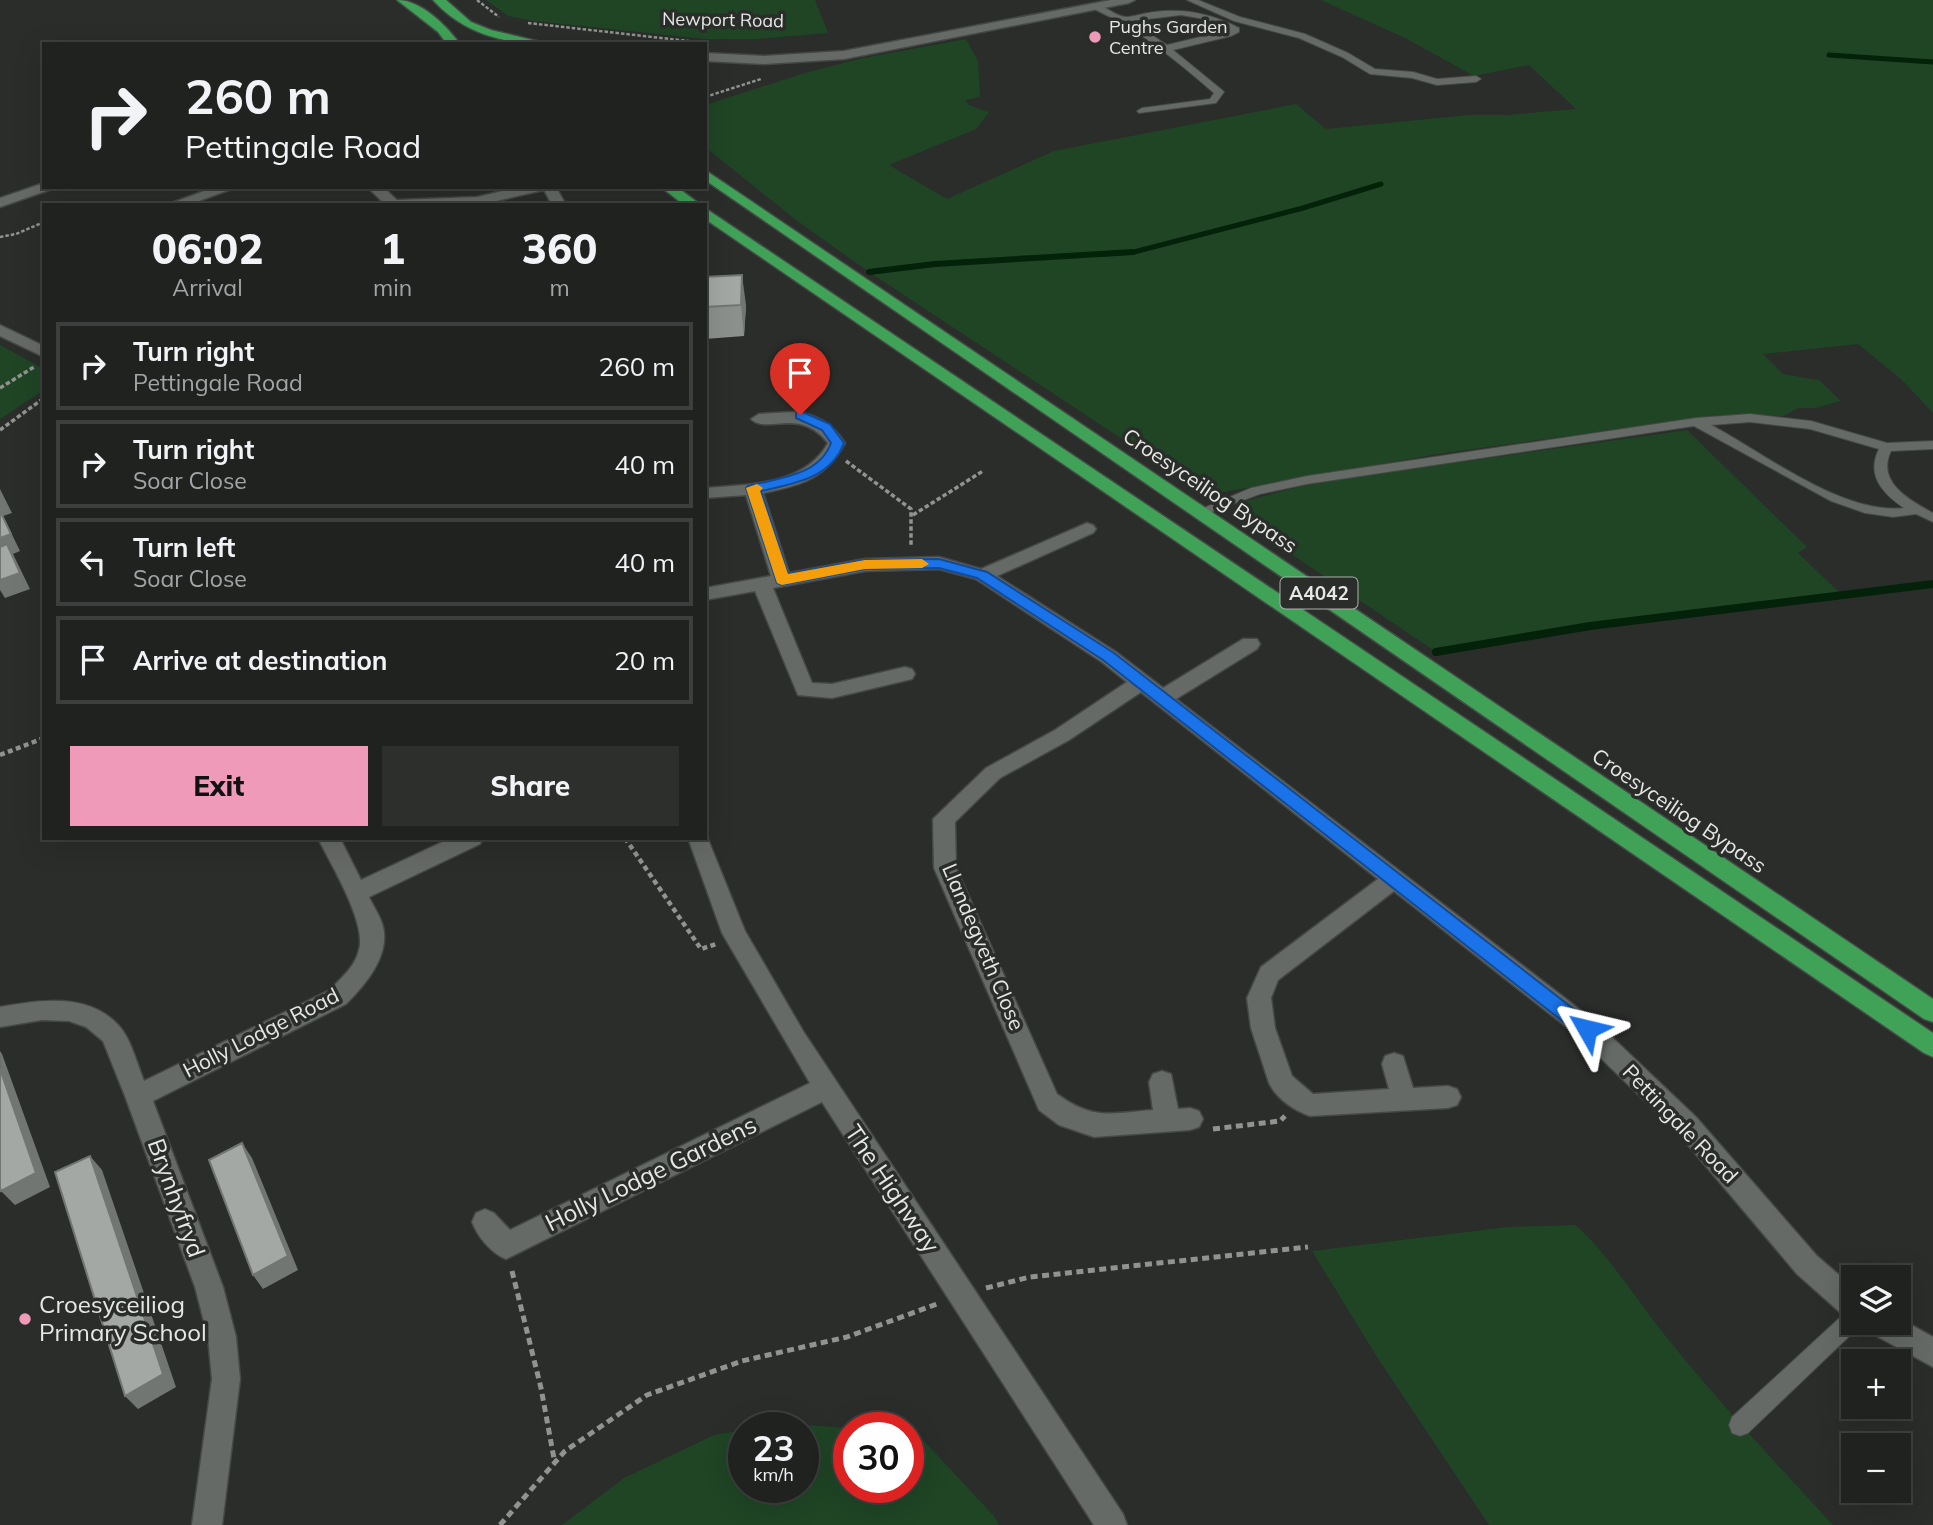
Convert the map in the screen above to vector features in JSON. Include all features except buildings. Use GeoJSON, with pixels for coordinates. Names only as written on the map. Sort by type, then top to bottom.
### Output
{"type":"FeatureCollection","features":[{"type":"Feature","properties":{"kind":"highway"},"geometry":{"type":"LineString","coordinates":[[404,0],[442,30],[452,42]]}},
{"type":"Feature","properties":{"kind":"highway"},"geometry":{"type":"LineString","coordinates":[[439,0],[467,24],[488,33],[533,42]]}},
{"type":"Feature","properties":{"kind":"highway","name":"Croesyceiliog Bypass"},"geometry":{"type":"LineString","coordinates":[[707,175],[1933,1012]]}},
{"type":"Feature","properties":{"kind":"highway"},"geometry":{"type":"LineString","coordinates":[[671,189],[691,203]]}},
{"type":"Feature","properties":{"kind":"highway","name":"A4042"},"geometry":{"type":"LineString","coordinates":[[707,213],[1933,1046]]}},
{"type":"Feature","properties":{"kind":"street"},"geometry":{"type":"LineString","coordinates":[[710,59],[776,60],[844,55],[1129,0]]}},
{"type":"Feature","properties":{"kind":"street"},"geometry":{"type":"LineString","coordinates":[[0,204],[42,188]]}},
{"type":"Feature","properties":{"kind":"street"},"geometry":{"type":"LineString","coordinates":[[179,203],[224,189]]}},
{"type":"Feature","properties":{"kind":"street"},"geometry":{"type":"LineString","coordinates":[[376,189],[393,203]]}},
{"type":"Feature","properties":{"kind":"street"},"geometry":{"type":"LineString","coordinates":[[422,203],[477,201],[530,189]]}},
{"type":"Feature","properties":{"kind":"street"},"geometry":{"type":"LineString","coordinates":[[1,331],[42,351]]}},
{"type":"Feature","properties":{"kind":"street"},"geometry":{"type":"LineString","coordinates":[[707,493],[788,481],[814,471],[832,457],[837,443],[826,427],[800,415],[760,419]]}},
{"type":"Feature","properties":{"kind":"street"},"geometry":{"type":"LineString","coordinates":[[753,488],[772,582],[804,690],[832,691],[905,674]]}},
{"type":"Feature","properties":{"kind":"street"},"geometry":{"type":"LineString","coordinates":[[982,575],[1087,529]]}},
{"type":"Feature","properties":{"kind":"street","name":"Pettingale Road"},"geometry":{"type":"LineString","coordinates":[[707,594],[865,565],[939,563],[982,575],[1142,682],[1587,1029],[1687,1125],[1807,1265],[1841,1295]]}},
{"type":"Feature","properties":{"kind":"street"},"geometry":{"type":"LineString","coordinates":[[1163,698],[1250,644]]}},
{"type":"Feature","properties":{"kind":"street","name":"Llandegveth Close"},"geometry":{"type":"LineString","coordinates":[[1142,682],[1062,735],[993,773],[944,819],[945,868],[1048,1102],[1068,1117],[1094,1126],[1178,1119]]}},
{"type":"Feature","properties":{"kind":"street","name":"Holly Lodge Road"},"geometry":{"type":"LineString","coordinates":[[138,1096],[338,997],[359,975],[371,950],[372,927],[331,840]]}},
{"type":"Feature","properties":{"kind":"street"},"geometry":{"type":"LineString","coordinates":[[355,893],[468,840]]}},
{"type":"Feature","properties":{"kind":"street","name":"The Highway"},"geometry":{"type":"LineString","coordinates":[[700,840],[737,938],[825,1088],[1112,1525]]}},
{"type":"Feature","properties":{"kind":"street"},"geometry":{"type":"LineString","coordinates":[[1394,880],[1269,974],[1259,998],[1263,1028],[1282,1083],[1310,1105],[1448,1097]]}},
{"type":"Feature","properties":{"kind":"street","name":"Brynhyfryd"},"geometry":{"type":"LineString","coordinates":[[0,1017],[42,1010],[69,1011],[95,1020],[112,1034],[138,1096],[209,1287],[222,1337],[226,1379],[207,1525]]}},
{"type":"Feature","properties":{"kind":"street"},"geometry":{"type":"LineString","coordinates":[[1394,1065],[1404,1099]]}},
{"type":"Feature","properties":{"kind":"street"},"geometry":{"type":"LineString","coordinates":[[1162,1082],[1178,1119]]}},
{"type":"Feature","properties":{"kind":"street","name":"Holly Lodge Gardens"},"geometry":{"type":"LineString","coordinates":[[506,1246],[825,1088]]}},
{"type":"Feature","properties":{"kind":"street"},"geometry":{"type":"LineString","coordinates":[[485,1222],[506,1246]]}},
{"type":"Feature","properties":{"kind":"street"},"geometry":{"type":"LineString","coordinates":[[1902,1335],[1933,1353]]}},
{"type":"Feature","properties":{"kind":"lane"},"geometry":{"type":"LineString","coordinates":[[1191,0],[1237,19],[1302,36],[1345,55],[1373,72],[1413,75],[1437,82],[1476,79]]}},
{"type":"Feature","properties":{"kind":"lane"},"geometry":{"type":"LineString","coordinates":[[1100,4],[1219,92],[1213,101],[1142,111]]}},
{"type":"Feature","properties":{"kind":"lane"},"geometry":{"type":"LineString","coordinates":[[1123,20],[1185,11],[1214,18],[1236,30],[1164,49]]}},
{"type":"Feature","properties":{"kind":"lane"},"geometry":{"type":"LineString","coordinates":[[1200,512],[1256,491],[1307,480],[1696,422],[1750,418],[1811,425],[1886,447],[1933,445]]}},
{"type":"Feature","properties":{"kind":"lane"},"geometry":{"type":"LineString","coordinates":[[1696,422],[1794,478],[1851,503],[1890,512],[1918,510]]}},
{"type":"Feature","properties":{"kind":"lane"},"geometry":{"type":"LineString","coordinates":[[1886,447],[1878,459],[1877,471],[1883,482],[1918,510],[1933,518]]}},
{"type":"Feature","properties":{"kind":"lane"},"geometry":{"type":"LineString","coordinates":[[1740,1425],[1841,1330]]}},
{"type":"Feature","properties":{"kind":"path"},"geometry":{"type":"LineString","coordinates":[[477,0],[501,19]]}},
{"type":"Feature","properties":{"kind":"path","name":"Newport Road"},"geometry":{"type":"LineString","coordinates":[[527,23],[701,42]]}},
{"type":"Feature","properties":{"kind":"path"},"geometry":{"type":"LineString","coordinates":[[0,237],[16,234],[42,223]]}},
{"type":"Feature","properties":{"kind":"path"},"geometry":{"type":"LineString","coordinates":[[0,388],[42,362]]}},
{"type":"Feature","properties":{"kind":"path"},"geometry":{"type":"LineString","coordinates":[[0,430],[42,399]]}},
{"type":"Feature","properties":{"kind":"path"},"geometry":{"type":"LineString","coordinates":[[832,457],[845,460],[911,509],[913,515],[910,564]]}},
{"type":"Feature","properties":{"kind":"path"},"geometry":{"type":"LineString","coordinates":[[913,515],[983,471]]}},
{"type":"Feature","properties":{"kind":"path"},"geometry":{"type":"LineString","coordinates":[[0,755],[42,739]]}},
{"type":"Feature","properties":{"kind":"path"},"geometry":{"type":"LineString","coordinates":[[626,840],[701,948],[737,938]]}},
{"type":"Feature","properties":{"kind":"path"},"geometry":{"type":"LineString","coordinates":[[1178,1119],[1214,1129],[1280,1121],[1301,1100]]}},
{"type":"Feature","properties":{"kind":"path"},"geometry":{"type":"LineString","coordinates":[[506,1246],[541,1388],[555,1464]]}},
{"type":"Feature","properties":{"kind":"path"},"geometry":{"type":"LineString","coordinates":[[500,1525],[565,1451],[647,1395],[742,1361],[847,1337],[962,1294],[1030,1277],[1308,1247]]}},
{"type":"Feature","properties":{"kind":"green space"},"geometry":{"type":"Polygon","coordinates":[[[486,0],[815,0],[828,33],[756,39],[705,39],[534,21],[508,16],[486,0]]]}},
{"type":"Feature","properties":{"kind":"green space"},"geometry":{"type":"Polygon","coordinates":[[[1321,0],[1933,0],[1933,413],[1902,380],[1858,344],[1763,354],[1783,374],[1819,380],[1841,401],[1815,408],[1798,408],[1784,416],[1721,415],[1444,453],[1207,495],[869,272],[796,220],[707,149],[707,104],[805,73],[863,58],[966,39],[978,61],[980,97],[965,100],[969,105],[989,112],[976,129],[889,165],[947,199],[1054,151],[1296,104],[1326,129],[1469,115],[1507,115],[1576,109],[1529,65],[1474,76],[1405,38],[1321,0]]]}},
{"type":"Feature","properties":{"kind":"green space"},"geometry":{"type":"Polygon","coordinates":[[[0,345],[42,368],[42,391],[0,419],[0,345]]]}},
{"type":"Feature","properties":{"kind":"green space"},"geometry":{"type":"Polygon","coordinates":[[[1687,430],[1807,547],[1798,553],[1841,594],[1590,626],[1436,652],[1235,516],[1242,502],[1317,482],[1687,430]]]}},
{"type":"Feature","properties":{"kind":"green space"},"geometry":{"type":"Polygon","coordinates":[[[1576,1225],[1610,1262],[1660,1329],[1702,1379],[1833,1525],[1489,1525],[1377,1357],[1312,1251],[1507,1227],[1576,1225]]]}},
{"type":"Feature","properties":{"kind":"green space"},"geometry":{"type":"Polygon","coordinates":[[[819,1426],[833,1427],[833,1503],[924,1503],[924,1441],[994,1516],[999,1525],[562,1525],[624,1478],[714,1435],[728,1433],[728,1503],[819,1503],[819,1426]]]}},
{"type":"Feature","properties":{"kind":"waterway"},"geometry":{"type":"LineString","coordinates":[[1829,55],[1933,62]]}},
{"type":"Feature","properties":{"kind":"waterway"},"geometry":{"type":"LineString","coordinates":[[1104,254],[1134,252],[1303,208],[1381,184]]}},
{"type":"Feature","properties":{"kind":"waterway"},"geometry":{"type":"LineString","coordinates":[[869,272],[935,264],[1133,252]]}},
{"type":"Feature","properties":{"kind":"waterway"},"geometry":{"type":"LineString","coordinates":[[1436,652],[1590,626],[1933,584]]}},
{"type":"Feature","properties":{"kind":"slow traffic"},"geometry":{"type":"LineString","coordinates":[[757,488],[753,488],[782,580],[865,565],[922,564]]}},
{"type":"Feature","properties":{"kind":"place","name":"Pughs Garden Centre"},"geometry":{"type":"Point","coordinates":[1095,37]}},
{"type":"Feature","properties":{"kind":"place","name":"Croesyceiliog Primary School"},"geometry":{"type":"Point","coordinates":[25,1319]}},
{"type":"Feature","properties":{"kind":"route"},"geometry":{"type":"LineString","coordinates":[[800,415],[826,427],[837,443],[832,457],[814,471],[788,481],[753,488],[782,580],[865,565],[939,563],[982,575],[1108,657],[1587,1029]]}}]}
